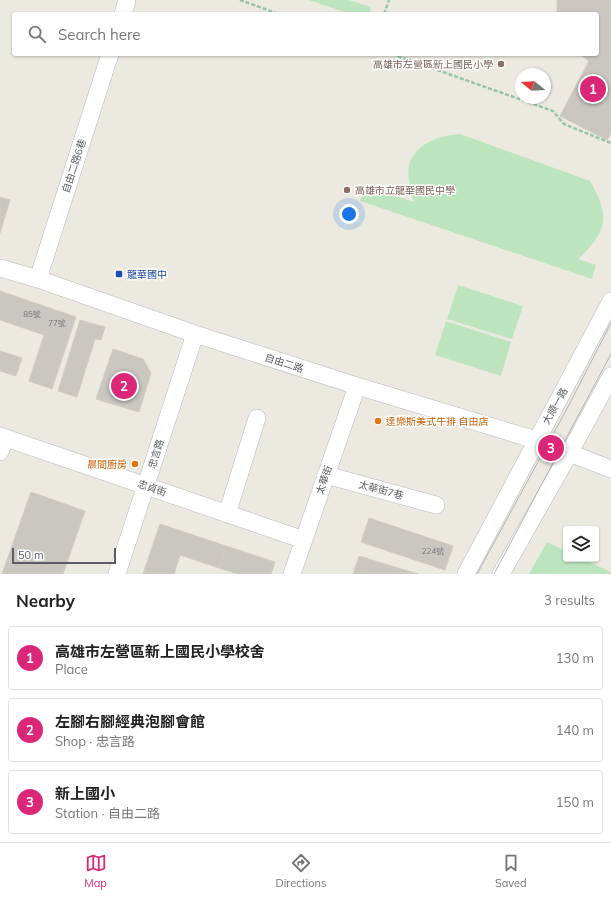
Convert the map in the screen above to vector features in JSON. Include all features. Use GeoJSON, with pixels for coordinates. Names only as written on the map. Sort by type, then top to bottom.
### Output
{"type":"FeatureCollection","features":[{"type":"Feature","properties":{"kind":"street","name":"自由二路6巷"},"geometry":{"type":"LineString","coordinates":[[38,279],[109,56]]}},
{"type":"Feature","properties":{"kind":"street","name":"自由二路"},"geometry":{"type":"LineString","coordinates":[[0,268],[38,279],[194,334],[357,386],[536,440],[611,468]]}},
{"type":"Feature","properties":{"kind":"street","name":"大順一路"},"geometry":{"type":"LineString","coordinates":[[466,574],[611,301]]}},
{"type":"Feature","properties":{"kind":"street","name":"忠言路"},"geometry":{"type":"LineString","coordinates":[[117,574],[194,334]]}},
{"type":"Feature","properties":{"kind":"street"},"geometry":{"type":"LineString","coordinates":[[501,574],[611,376]]}},
{"type":"Feature","properties":{"kind":"street","name":"太華街"},"geometry":{"type":"LineString","coordinates":[[292,574],[357,386]]}},
{"type":"Feature","properties":{"kind":"street"},"geometry":{"type":"LineString","coordinates":[[227,514],[257,418]]}},
{"type":"Feature","properties":{"kind":"street","name":"忠貞街"},"geometry":{"type":"LineString","coordinates":[[2,442],[146,486],[304,540]]}},
{"type":"Feature","properties":{"kind":"street","name":"太華街7巷"},"geometry":{"type":"LineString","coordinates":[[326,475],[436,505]]}},
{"type":"Feature","properties":{"kind":"path"},"geometry":{"type":"LineString","coordinates":[[240,0],[273,12]]}},
{"type":"Feature","properties":{"kind":"path"},"geometry":{"type":"LineString","coordinates":[[385,12],[389,0]]}},
{"type":"Feature","properties":{"kind":"path"},"geometry":{"type":"LineString","coordinates":[[398,56],[553,111],[564,124],[611,143]]}},
{"type":"Feature","properties":{"kind":"green space"},"geometry":{"type":"Polygon","coordinates":[[[309,0],[349,0],[371,7],[370,12],[344,12],[309,0]]]}},
{"type":"Feature","properties":{"kind":"green space"},"geometry":{"type":"Polygon","coordinates":[[[460,134],[590,181],[601,204],[603,223],[595,240],[578,259],[596,265],[592,279],[360,201],[364,185],[414,202],[410,192],[408,174],[409,164],[413,155],[430,141],[445,136],[460,134]]]}},
{"type":"Feature","properties":{"kind":"green space"},"geometry":{"type":"Polygon","coordinates":[[[458,285],[523,306],[512,339],[447,319],[458,285]]]}},
{"type":"Feature","properties":{"kind":"green space"},"geometry":{"type":"Polygon","coordinates":[[[446,321],[511,342],[501,376],[435,355],[446,321]]]}},
{"type":"Feature","properties":{"kind":"green space"},"geometry":{"type":"Polygon","coordinates":[[[547,542],[563,550],[563,562],[589,562],[611,572],[611,574],[529,574],[547,542]]]}},
{"type":"Feature","properties":{"kind":"building"},"geometry":{"type":"Polygon","coordinates":[[[557,0],[611,0],[611,133],[607,140],[560,116],[589,61],[582,56],[599,56],[599,12],[557,12],[557,0]]]}},
{"type":"Feature","properties":{"kind":"building"},"geometry":{"type":"Polygon","coordinates":[[[0,197],[10,200],[0,233],[0,197]]]}},
{"type":"Feature","properties":{"kind":"building"},"geometry":{"type":"Polygon","coordinates":[[[0,291],[76,317],[52,389],[29,381],[44,335],[0,320],[0,291]]]}},
{"type":"Feature","properties":{"kind":"building"},"geometry":{"type":"Polygon","coordinates":[[[80,320],[105,327],[101,340],[95,339],[77,397],[58,391],[80,320]]]}},
{"type":"Feature","properties":{"kind":"building"},"geometry":{"type":"Polygon","coordinates":[[[113,349],[143,359],[151,373],[139,412],[96,399],[113,349]]]}},
{"type":"Feature","properties":{"kind":"building"},"geometry":{"type":"Polygon","coordinates":[[[0,351],[22,358],[16,376],[0,371],[0,351]]]}},
{"type":"Feature","properties":{"kind":"building"},"geometry":{"type":"Polygon","coordinates":[[[31,492],[85,511],[63,574],[2,574],[31,492]]]}},
{"type":"Feature","properties":{"kind":"building"},"geometry":{"type":"Polygon","coordinates":[[[369,518],[453,546],[445,570],[361,542],[369,518]]]}},
{"type":"Feature","properties":{"kind":"building"},"geometry":{"type":"Polygon","coordinates":[[[160,524],[226,546],[219,568],[180,555],[174,574],[154,574],[144,571],[160,524]]]}},
{"type":"Feature","properties":{"kind":"building"},"geometry":{"type":"Polygon","coordinates":[[[226,546],[275,562],[271,574],[238,574],[219,568],[226,546]]]}},
{"type":"Feature","properties":{"kind":"building"},"geometry":{"type":"Polygon","coordinates":[[[359,556],[418,574],[353,574],[359,556]]]}},
{"type":"Feature","properties":{"kind":"building"},"geometry":{"type":"Polygon","coordinates":[[[144,571],[154,574],[143,574],[144,571]]]}},
{"type":"Feature","properties":{"kind":"tram line"},"geometry":{"type":"LineString","coordinates":[[477,574],[569,405],[611,323]]}},
{"type":"Feature","properties":{"kind":"tram line"},"geometry":{"type":"LineString","coordinates":[[494,574],[611,354]]}},
{"type":"Feature","properties":{"kind":"place","name":"高雄市左營區新上國民小學"},"geometry":{"type":"Point","coordinates":[501,64]}},
{"type":"Feature","properties":{"kind":"place","name":"高雄市左營區新上國民小學校舍"},"geometry":{"type":"Point","coordinates":[593,89]}},
{"type":"Feature","properties":{"kind":"place","name":"高雄市立龍華國民中學"},"geometry":{"type":"Point","coordinates":[347,190]}},
{"type":"Feature","properties":{"kind":"place","name":"龍華國中"},"geometry":{"type":"Point","coordinates":[119,274]}},
{"type":"Feature","properties":{"kind":"place","name":"左腳右腳經典泡腳會館"},"geometry":{"type":"Point","coordinates":[124,386]}},
{"type":"Feature","properties":{"kind":"place","name":"達樂斯美式牛排 自由店"},"geometry":{"type":"Point","coordinates":[378,421]}},
{"type":"Feature","properties":{"kind":"place","name":"新上國小"},"geometry":{"type":"Point","coordinates":[551,448]}},
{"type":"Feature","properties":{"kind":"place","name":"晨間廚房"},"geometry":{"type":"Point","coordinates":[135,464]}}]}
